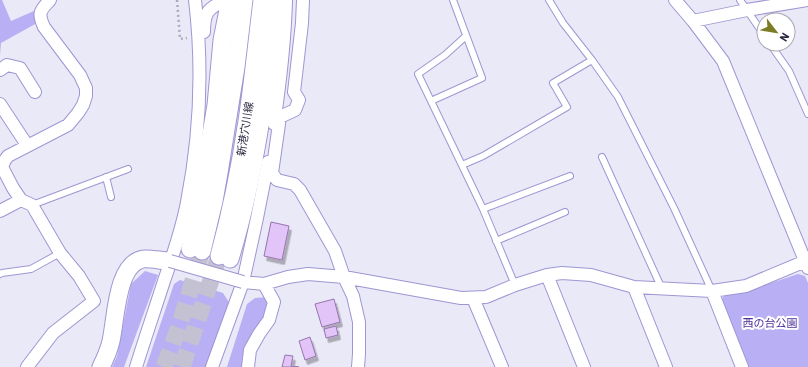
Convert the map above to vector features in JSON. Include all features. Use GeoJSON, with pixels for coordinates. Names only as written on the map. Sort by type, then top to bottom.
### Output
{"type":"FeatureCollection","features":[{"type":"Feature","properties":{"kind":"street"},"geometry":{"type":"LineString","coordinates":[[27,367],[53,332],[94,301],[79,276],[60,252],[32,205],[20,200],[2,167],[8,156],[68,125],[83,105],[86,96],[86,88],[80,75],[40,19],[41,10],[50,0]]}},
{"type":"Feature","properties":{"kind":"street"},"geometry":{"type":"LineString","coordinates":[[136,367],[187,202],[196,140],[200,92],[198,24],[195,0]]}},
{"type":"Feature","properties":{"kind":"street"},"geometry":{"type":"LineString","coordinates":[[200,92],[204,74],[205,17],[207,12],[215,5],[226,0]]}},
{"type":"Feature","properties":{"kind":"street","name":"新港穴川線"},"geometry":{"type":"LineString","coordinates":[[230,0],[222,40],[216,105],[209,146],[196,250],[214,201],[236,67],[244,0]]}},
{"type":"Feature","properties":{"kind":"street","name":"新港穴川線"},"geometry":{"type":"LineString","coordinates":[[262,0],[244,141],[228,218],[225,257],[238,234],[257,149],[278,0]]}},
{"type":"Feature","properties":{"kind":"street"},"geometry":{"type":"LineString","coordinates":[[212,367],[243,282],[264,182],[275,117],[286,25],[286,0]]}},
{"type":"Feature","properties":{"kind":"street"},"geometry":{"type":"LineString","coordinates":[[303,0],[302,23],[294,92],[299,100],[295,110],[280,117],[272,173],[277,180],[294,184],[300,190],[335,252],[353,296],[359,322],[358,367]]}},
{"type":"Feature","properties":{"kind":"street"},"geometry":{"type":"LineString","coordinates":[[101,367],[111,341],[120,286],[126,274],[135,262],[143,259],[170,261],[243,282],[264,284],[288,277],[308,274],[344,277],[461,298],[486,297],[515,285],[547,275],[562,273],[591,275],[634,287],[712,291],[746,286],[807,263],[723,61],[675,0]]}},
{"type":"Feature","properties":{"kind":"street"},"geometry":{"type":"LineString","coordinates":[[693,21],[743,5],[808,0]]}},
{"type":"Feature","properties":{"kind":"street"},"geometry":{"type":"LineString","coordinates":[[0,70],[7,65],[20,68],[35,92]]}},
{"type":"Feature","properties":{"kind":"street"},"geometry":{"type":"LineString","coordinates":[[0,104],[27,145]]}},
{"type":"Feature","properties":{"kind":"street"},"geometry":{"type":"LineString","coordinates":[[0,211],[20,200]]}},
{"type":"Feature","properties":{"kind":"street"},"geometry":{"type":"LineString","coordinates":[[547,275],[584,367]]}},
{"type":"Feature","properties":{"kind":"street"},"geometry":{"type":"LineString","coordinates":[[248,367],[250,350],[269,320],[274,302],[264,284]]}},
{"type":"Feature","properties":{"kind":"street"},"geometry":{"type":"LineString","coordinates":[[634,287],[666,367]]}},
{"type":"Feature","properties":{"kind":"street"},"geometry":{"type":"LineString","coordinates":[[712,291],[742,367]]}},
{"type":"Feature","properties":{"kind":"street"},"geometry":{"type":"LineString","coordinates":[[473,298],[502,367]]}},
{"type":"Feature","properties":{"kind":"lane"},"geometry":{"type":"LineString","coordinates":[[431,101],[482,78],[453,0]]}},
{"type":"Feature","properties":{"kind":"lane"},"geometry":{"type":"LineString","coordinates":[[549,0],[618,97],[674,208],[712,291]]}},
{"type":"Feature","properties":{"kind":"lane"},"geometry":{"type":"LineString","coordinates":[[743,5],[756,24]]}},
{"type":"Feature","properties":{"kind":"lane"},"geometry":{"type":"LineString","coordinates":[[466,36],[445,55],[418,74],[483,209],[515,285]]}},
{"type":"Feature","properties":{"kind":"lane"},"geometry":{"type":"LineString","coordinates":[[776,52],[789,71],[808,114]]}},
{"type":"Feature","properties":{"kind":"lane"},"geometry":{"type":"LineString","coordinates":[[462,165],[483,156],[567,107],[553,83],[592,60]]}},
{"type":"Feature","properties":{"kind":"lane"},"geometry":{"type":"LineString","coordinates":[[602,157],[662,289]]}},
{"type":"Feature","properties":{"kind":"lane"},"geometry":{"type":"LineString","coordinates":[[32,205],[128,169]]}},
{"type":"Feature","properties":{"kind":"lane"},"geometry":{"type":"LineString","coordinates":[[483,209],[570,176]]}},
{"type":"Feature","properties":{"kind":"lane"},"geometry":{"type":"LineString","coordinates":[[106,177],[111,197]]}},
{"type":"Feature","properties":{"kind":"lane"},"geometry":{"type":"LineString","coordinates":[[496,240],[565,212]]}},
{"type":"Feature","properties":{"kind":"lane"},"geometry":{"type":"LineString","coordinates":[[0,274],[31,269],[60,252]]}},
{"type":"Feature","properties":{"kind":"path"},"geometry":{"type":"LineString","coordinates":[[177,0],[180,39],[188,38]]}},
{"type":"Feature","properties":{"kind":"green space"},"geometry":{"type":"Polygon","coordinates":[[[0,0],[2,0],[11,21],[34,11],[37,23],[1,43],[0,55],[0,0]]]}},
{"type":"Feature","properties":{"kind":"green space"},"geometry":{"type":"Polygon","coordinates":[[[145,271],[158,275],[124,367],[112,367],[117,356],[131,284],[145,271]]]}},
{"type":"Feature","properties":{"kind":"green space","name":"西の台公園"},"geometry":{"type":"Polygon","coordinates":[[[798,274],[805,276],[808,283],[808,367],[748,367],[720,301],[725,295],[759,287],[798,274]]]}},
{"type":"Feature","properties":{"kind":"green space"},"geometry":{"type":"Polygon","coordinates":[[[180,280],[223,293],[230,304],[207,367],[146,367],[174,284],[180,280]]]}},
{"type":"Feature","properties":{"kind":"green space"},"geometry":{"type":"Polygon","coordinates":[[[269,297],[266,313],[245,348],[243,367],[227,367],[247,304],[255,298],[269,297]]]}},
{"type":"Feature","properties":{"kind":"building"},"geometry":{"type":"Polygon","coordinates":[[[271,222],[289,226],[282,260],[264,256],[271,222]]]}},
{"type":"Feature","properties":{"kind":"building"},"geometry":{"type":"Polygon","coordinates":[[[334,299],[340,322],[322,327],[315,304],[334,299]]]}},
{"type":"Feature","properties":{"kind":"building"},"geometry":{"type":"Polygon","coordinates":[[[336,326],[338,335],[326,338],[324,329],[336,326]]]}},
{"type":"Feature","properties":{"kind":"building"},"geometry":{"type":"Polygon","coordinates":[[[310,337],[316,356],[305,360],[299,341],[310,337]]]}},
{"type":"Feature","properties":{"kind":"building"},"geometry":{"type":"Polygon","coordinates":[[[285,355],[293,356],[291,366],[299,367],[282,367],[285,355]]]}},
{"type":"Feature","properties":{"kind":"tunnel"},"geometry":{"type":"LineString","coordinates":[[164,367],[179,327],[202,251]]}},
{"type":"Feature","properties":{"kind":"tunnel"},"geometry":{"type":"LineString","coordinates":[[182,367],[219,256]]}}]}
